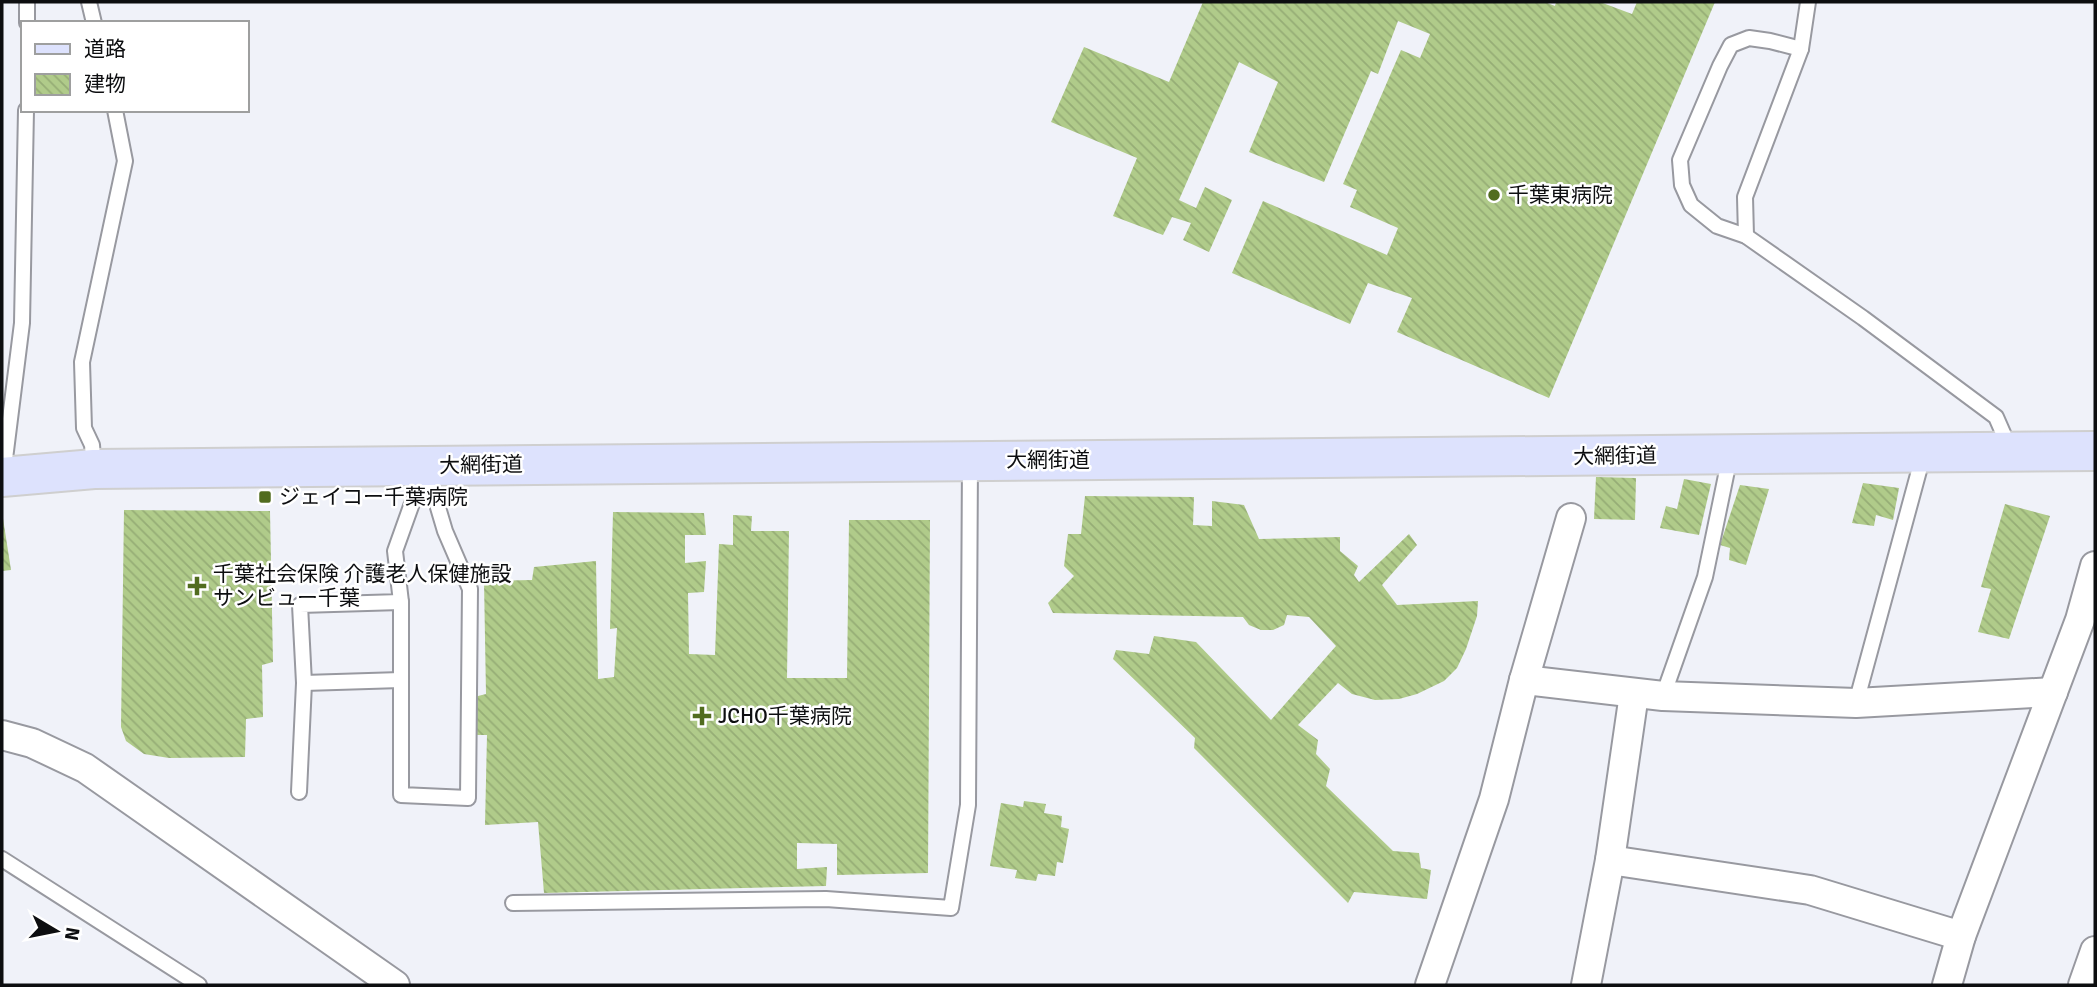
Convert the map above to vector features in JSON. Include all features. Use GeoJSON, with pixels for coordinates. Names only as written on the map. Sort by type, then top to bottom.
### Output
{"type":"FeatureCollection","features":[{"type":"Feature","properties":{"kind":"main road","name":"大網街道"},"geometry":{"type":"LineString","coordinates":[[2,477],[94,469],[2095,451]]}},
{"type":"Feature","properties":{"kind":"street"},"geometry":{"type":"LineString","coordinates":[[1430,985],[1494,799],[1524,680],[1571,517]]}},
{"type":"Feature","properties":{"kind":"street"},"geometry":{"type":"LineString","coordinates":[[1947,985],[1961,936],[2053,692],[2088,620],[2095,566]]}},
{"type":"Feature","properties":{"kind":"street"},"geometry":{"type":"LineString","coordinates":[[1524,680],[1634,694],[1856,703],[2053,692]]}},
{"type":"Feature","properties":{"kind":"street"},"geometry":{"type":"LineString","coordinates":[[1587,985],[1610,860],[1634,694]]}},
{"type":"Feature","properties":{"kind":"street"},"geometry":{"type":"LineString","coordinates":[[2,735],[32,743],[85,768],[395,985]]}},
{"type":"Feature","properties":{"kind":"street"},"geometry":{"type":"LineString","coordinates":[[1610,860],[1810,890],[1961,936]]}},
{"type":"Feature","properties":{"kind":"street"},"geometry":{"type":"LineString","coordinates":[[2083,985],[2095,951]]}},
{"type":"Feature","properties":{"kind":"lane"},"geometry":{"type":"LineString","coordinates":[[27,2],[27,21]]}},
{"type":"Feature","properties":{"kind":"lane"},"geometry":{"type":"LineString","coordinates":[[89,2],[94,21]]}},
{"type":"Feature","properties":{"kind":"lane"},"geometry":{"type":"LineString","coordinates":[[1746,236],[1745,197],[1801,49],[1808,2]]}},
{"type":"Feature","properties":{"kind":"lane"},"geometry":{"type":"LineString","coordinates":[[1801,49],[1749,38],[1731,45],[1680,160],[1682,185],[1691,205],[1717,226],[1746,236],[1863,318],[1996,417],[2011,452]]}},
{"type":"Feature","properties":{"kind":"lane"},"geometry":{"type":"LineString","coordinates":[[2,477],[22,323],[26,112]]}},
{"type":"Feature","properties":{"kind":"lane"},"geometry":{"type":"LineString","coordinates":[[94,469],[92,445],[84,428],[82,362],[125,161],[116,112]]}},
{"type":"Feature","properties":{"kind":"lane"},"geometry":{"type":"LineString","coordinates":[[1856,703],[1925,451]]}},
{"type":"Feature","properties":{"kind":"lane"},"geometry":{"type":"LineString","coordinates":[[1663,695],[1705,577],[1730,454]]}},
{"type":"Feature","properties":{"kind":"lane"},"geometry":{"type":"LineString","coordinates":[[513,903],[826,899],[951,908],[968,805],[972,517],[970,460]]}},
{"type":"Feature","properties":{"kind":"lane"},"geometry":{"type":"LineString","coordinates":[[426,466],[445,531],[470,589],[468,798],[401,795],[401,602],[395,551],[426,466]]}},
{"type":"Feature","properties":{"kind":"lane"},"geometry":{"type":"LineString","coordinates":[[299,792],[304,683],[300,604],[401,602]]}},
{"type":"Feature","properties":{"kind":"lane"},"geometry":{"type":"LineString","coordinates":[[304,683],[401,681]]}},
{"type":"Feature","properties":{"kind":"lane"},"geometry":{"type":"LineString","coordinates":[[2,859],[199,985]]}},
{"type":"Feature","properties":{"kind":"building","name":"千葉東病院"},"geometry":{"type":"Polygon","coordinates":[[[1203,2],[1545,2],[1555,6],[1556,2],[1600,2],[1632,14],[1637,2],[1715,2],[1549,398],[1397,332],[1412,298],[1368,283],[1350,324],[1232,273],[1263,201],[1387,255],[1398,228],[1350,207],[1357,190],[1343,184],[1401,50],[1420,58],[1430,34],[1398,21],[1378,74],[1371,71],[1324,182],[1249,152],[1278,82],[1239,62],[1179,200],[1196,208],[1205,187],[1232,200],[1209,252],[1183,240],[1191,223],[1172,217],[1163,235],[1113,216],[1137,158],[1051,122],[1084,47],[1169,82],[1203,2]]]}},
{"type":"Feature","properties":{"kind":"building"},"geometry":{"type":"Polygon","coordinates":[[[1596,477],[1636,478],[1635,520],[1594,519],[1596,477]]]}},
{"type":"Feature","properties":{"kind":"building"},"geometry":{"type":"Polygon","coordinates":[[[1684,479],[1711,484],[1699,535],[1660,528],[1666,506],[1677,509],[1684,479]]]}},
{"type":"Feature","properties":{"kind":"building"},"geometry":{"type":"Polygon","coordinates":[[[1863,483],[1899,488],[1893,520],[1876,515],[1874,526],[1852,523],[1863,483]]]}},
{"type":"Feature","properties":{"kind":"building"},"geometry":{"type":"Polygon","coordinates":[[[1740,485],[1769,489],[1746,565],[1729,560],[1730,548],[1720,545],[1740,485]]]}},
{"type":"Feature","properties":{"kind":"building"},"geometry":{"type":"Polygon","coordinates":[[[1085,496],[1194,497],[1193,525],[1212,526],[1212,501],[1244,505],[1259,539],[1340,537],[1340,551],[1358,566],[1354,575],[1359,582],[1409,534],[1417,545],[1382,585],[1397,605],[1478,601],[1477,616],[1466,649],[1457,668],[1444,681],[1399,699],[1375,700],[1352,694],[1338,683],[1298,725],[1318,740],[1316,754],[1330,769],[1326,786],[1393,851],[1419,853],[1421,868],[1431,870],[1427,899],[1354,892],[1348,903],[1194,748],[1195,738],[1113,659],[1116,650],[1149,654],[1154,636],[1196,642],[1271,720],[1336,646],[1309,617],[1287,615],[1284,625],[1273,630],[1261,630],[1249,625],[1243,617],[1053,613],[1048,603],[1074,576],[1064,566],[1068,534],[1081,534],[1085,496]]]}},
{"type":"Feature","properties":{"kind":"building"},"geometry":{"type":"Polygon","coordinates":[[[2005,504],[2050,516],[2009,639],[1978,632],[1991,589],[1981,587],[2005,504]]]}},
{"type":"Feature","properties":{"kind":"building","name":"千葉社会保険 介護老人保健施設 サンビュー千葉"},"geometry":{"type":"Polygon","coordinates":[[[124,510],[270,511],[273,662],[262,665],[263,717],[246,719],[245,757],[169,758],[144,754],[126,741],[121,727],[124,510]]]}},
{"type":"Feature","properties":{"kind":"building"},"geometry":{"type":"Polygon","coordinates":[[[2,512],[11,570],[2,571],[2,512]]]}},
{"type":"Feature","properties":{"kind":"building","name":"JCHO千葉病院"},"geometry":{"type":"Polygon","coordinates":[[[613,512],[704,513],[706,535],[685,535],[685,563],[706,561],[704,592],[688,593],[689,654],[715,655],[719,544],[733,545],[733,515],[752,516],[751,531],[789,531],[787,678],[847,678],[849,520],[930,520],[928,873],[837,875],[837,844],[797,843],[797,869],[827,867],[826,886],[544,893],[538,822],[485,825],[487,735],[475,735],[474,697],[486,694],[484,581],[532,580],[534,567],[596,561],[598,679],[614,677],[617,628],[610,629],[613,512]]]}},
{"type":"Feature","properties":{"kind":"building"},"geometry":{"type":"Polygon","coordinates":[[[1024,801],[1046,804],[1044,813],[1062,816],[1061,827],[1069,829],[1063,863],[1057,862],[1055,876],[1038,874],[1036,881],[1015,878],[1017,870],[990,866],[1001,803],[1023,807],[1024,801]]]}},
{"type":"Feature","properties":{"kind":"place","name":"千葉東病院"},"geometry":{"type":"Point","coordinates":[1494,195]}},
{"type":"Feature","properties":{"kind":"place","name":"ジェイコー千葉病院"},"geometry":{"type":"Point","coordinates":[265,497]}},
{"type":"Feature","properties":{"kind":"place","name":"千葉社会保険 介護老人保健施設 サンビュー千葉"},"geometry":{"type":"Point","coordinates":[197,586]}},
{"type":"Feature","properties":{"kind":"place","name":"JCHO千葉病院"},"geometry":{"type":"Point","coordinates":[702,716]}}]}
